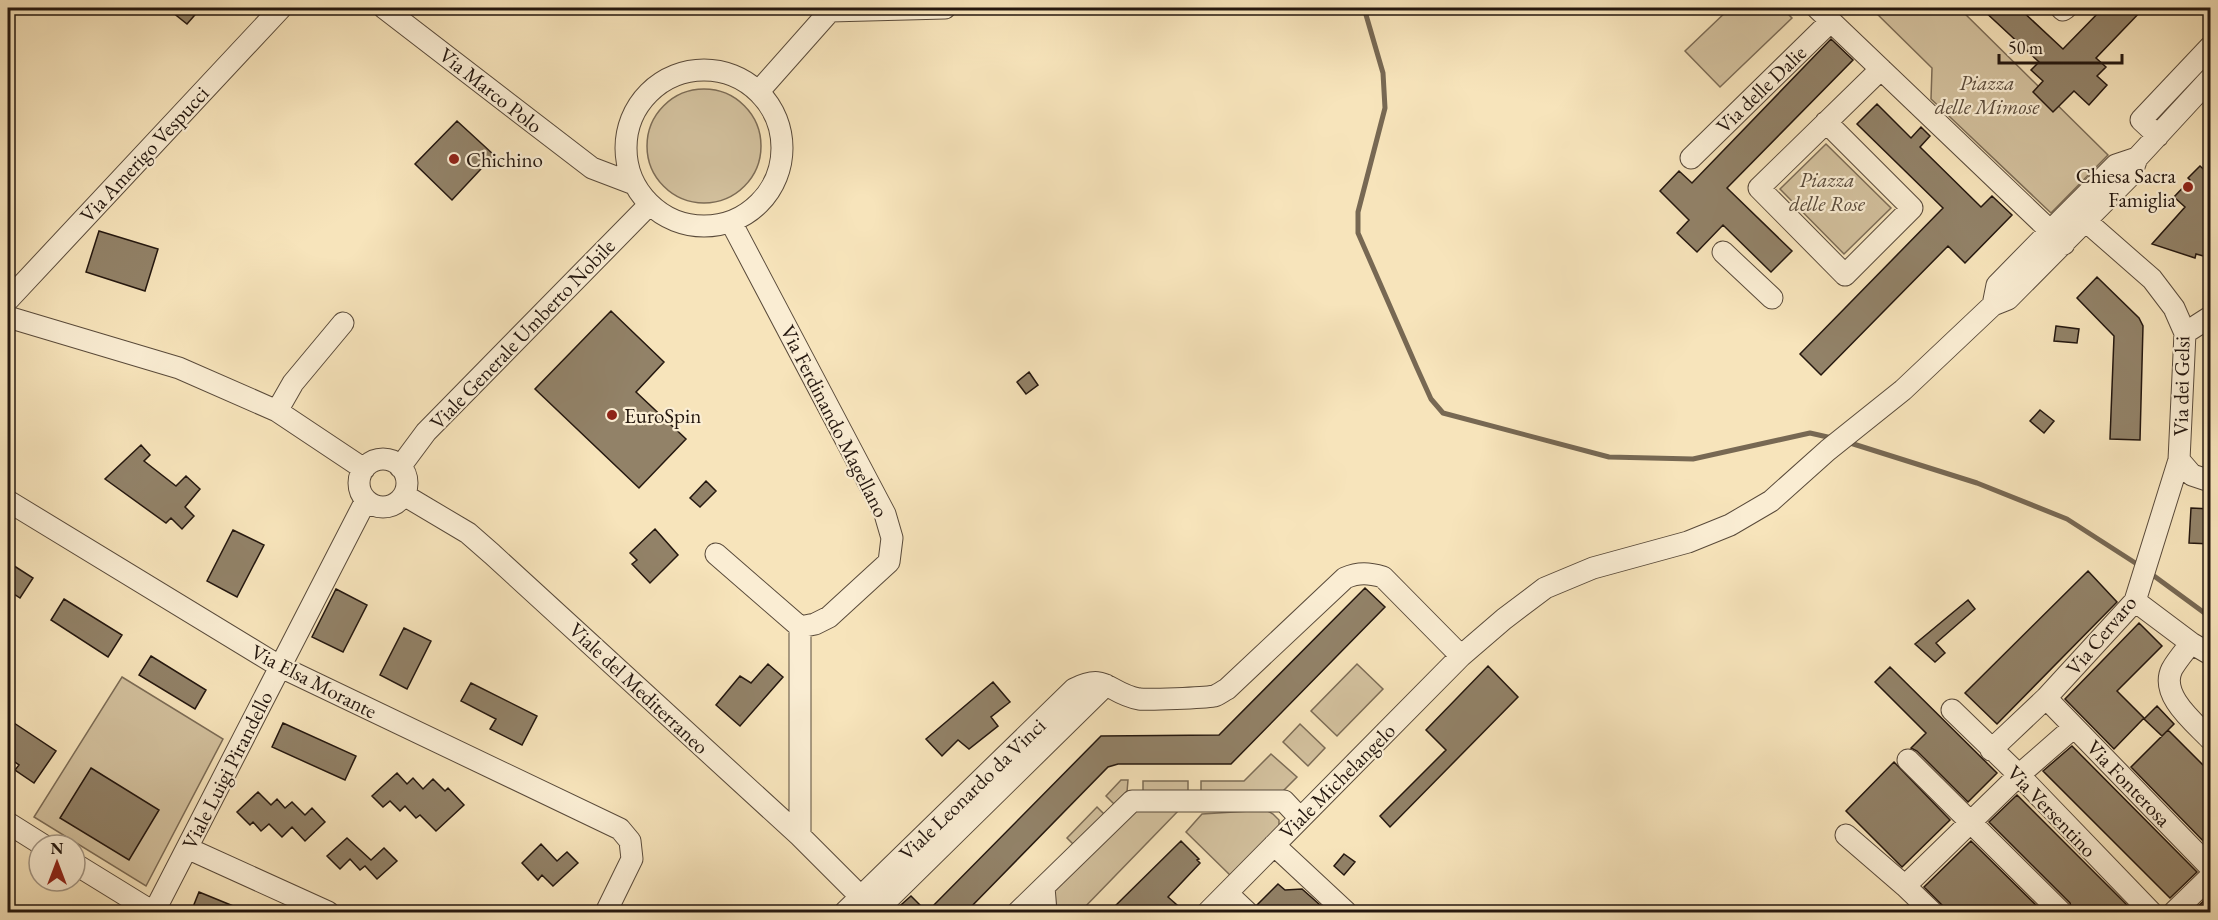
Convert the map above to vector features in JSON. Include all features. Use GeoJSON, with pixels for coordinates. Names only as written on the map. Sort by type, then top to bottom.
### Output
{"type":"FeatureCollection","features":[{"type":"Feature","properties":{"kind":"street","name":"Via Amerigo Vespucci"},"geometry":{"type":"LineString","coordinates":[[8,300],[280,8]]}},
{"type":"Feature","properties":{"kind":"street","name":"Via Marco Polo"},"geometry":{"type":"LineString","coordinates":[[384,8],[592,168],[634,184]]}},
{"type":"Feature","properties":{"kind":"street"},"geometry":{"type":"LineString","coordinates":[[759,91],[830,9],[945,8]]}},
{"type":"Feature","properties":{"kind":"street"},"geometry":{"type":"LineString","coordinates":[[1822,11],[2057,237]]}},
{"type":"Feature","properties":{"kind":"street","name":"Via delle Dalie"},"geometry":{"type":"LineString","coordinates":[[1691,158],[1822,11]]}},
{"type":"Feature","properties":{"kind":"street"},"geometry":{"type":"LineString","coordinates":[[2158,136],[2141,120],[2211,47]]}},
{"type":"Feature","properties":{"kind":"street"},"geometry":{"type":"LineString","coordinates":[[1826,122],[1912,208],[1845,275],[1759,188],[1826,122],[1881,69]]}},
{"type":"Feature","properties":{"kind":"street"},"geometry":{"type":"LineString","coordinates":[[691,70],[715,70],[739,77],[759,91],[773,109],[781,130],[783,153],[778,176],[767,195],[751,212],[731,222],[710,227],[688,225],[667,218],[649,205],[634,184],[626,160],[626,136],[633,112],[648,93],[668,78],[691,70]]}},
{"type":"Feature","properties":{"kind":"street","name":"Viale Michelangelo"},"geometry":{"type":"LineString","coordinates":[[1208,912],[1464,653],[1545,588],[1593,568],[1688,542],[1730,525],[1771,501],[1828,450],[1903,390],[1993,305],[2008,299],[2057,237],[2079,215],[2116,165],[2136,158],[2211,79]]}},
{"type":"Feature","properties":{"kind":"street","name":"Viale Generale Umberto Nobile"},"geometry":{"type":"LineString","coordinates":[[400,467],[426,432],[649,205]]}},
{"type":"Feature","properties":{"kind":"street","name":"Via dei Gelsi"},"geometry":{"type":"LineString","coordinates":[[2079,215],[2152,279],[2174,308],[2185,333],[2179,460],[2192,475],[2211,481]]}},
{"type":"Feature","properties":{"kind":"street","name":"Via Ferdinando Magellano"},"geometry":{"type":"LineString","coordinates":[[731,222],[885,514],[892,538],[889,562],[829,617],[815,624],[800,627]]}},
{"type":"Feature","properties":{"kind":"street"},"geometry":{"type":"LineString","coordinates":[[1723,252],[1772,298]]}},
{"type":"Feature","properties":{"kind":"street"},"geometry":{"type":"LineString","coordinates":[[2185,333],[2211,316]]}},
{"type":"Feature","properties":{"kind":"street"},"geometry":{"type":"LineString","coordinates":[[8,317],[179,368],[277,411],[364,470]]}},
{"type":"Feature","properties":{"kind":"street"},"geometry":{"type":"LineString","coordinates":[[277,411],[293,383],[343,323]]}},
{"type":"Feature","properties":{"kind":"street"},"geometry":{"type":"LineString","coordinates":[[377,460],[393,462],[400,467],[407,480],[404,495],[393,505],[386,507],[366,500],[359,485],[364,470],[377,460]]}},
{"type":"Feature","properties":{"kind":"street","name":"Via Cervaro"},"geometry":{"type":"LineString","coordinates":[[1991,750],[2046,698],[2136,601],[2179,460]]}},
{"type":"Feature","properties":{"kind":"street","name":"Viale del Mediterraneo"},"geometry":{"type":"LineString","coordinates":[[404,495],[468,533],[552,607],[800,836],[861,897]]}},
{"type":"Feature","properties":{"kind":"street","name":"Viale Luigi Pirandello"},"geometry":{"type":"LineString","coordinates":[[154,912],[366,500]]}},
{"type":"Feature","properties":{"kind":"street","name":"Via Elsa Morante"},"geometry":{"type":"LineString","coordinates":[[8,501],[279,666],[620,829],[630,842],[632,859],[606,912]]}},
{"type":"Feature","properties":{"kind":"street"},"geometry":{"type":"LineString","coordinates":[[716,554],[800,627],[800,836]]}},
{"type":"Feature","properties":{"kind":"street","name":"Viale Leonardo da Vinci"},"geometry":{"type":"LineString","coordinates":[[845,912],[1074,689],[1088,682],[1100,681],[1120,694],[1141,699],[1215,696],[1227,689],[1345,578],[1354,574],[1369,573],[1383,578],[1464,653]]}},
{"type":"Feature","properties":{"kind":"street"},"geometry":{"type":"LineString","coordinates":[[2136,601],[2191,643],[2211,654]]}},
{"type":"Feature","properties":{"kind":"street"},"geometry":{"type":"LineString","coordinates":[[2191,643],[2171,672],[2171,689],[2179,706],[2211,739]]}},
{"type":"Feature","properties":{"kind":"street","name":"Viale Leonardo da Vinci"},"geometry":{"type":"LineString","coordinates":[[876,912],[1106,685]]}},
{"type":"Feature","properties":{"kind":"street","name":"Via Fonterosa"},"geometry":{"type":"LineString","coordinates":[[2046,698],[2211,867]]}},
{"type":"Feature","properties":{"kind":"street","name":"Via Versentino"},"geometry":{"type":"LineString","coordinates":[[1952,710],[2019,775],[2151,912]]}},
{"type":"Feature","properties":{"kind":"street"},"geometry":{"type":"LineString","coordinates":[[1905,886],[2019,775],[2074,727]]}},
{"type":"Feature","properties":{"kind":"street"},"geometry":{"type":"LineString","coordinates":[[1908,760],[2061,912]]}},
{"type":"Feature","properties":{"kind":"street"},"geometry":{"type":"LineString","coordinates":[[1018,912],[1132,801],[1284,801],[1300,818]]}},
{"type":"Feature","properties":{"kind":"street"},"geometry":{"type":"LineString","coordinates":[[8,823],[27,835]]}},
{"type":"Feature","properties":{"kind":"street"},"geometry":{"type":"LineString","coordinates":[[1846,835],[1932,912]]}},
{"type":"Feature","properties":{"kind":"street"},"geometry":{"type":"LineString","coordinates":[[1274,845],[1346,912]]}},
{"type":"Feature","properties":{"kind":"street"},"geometry":{"type":"LineString","coordinates":[[187,848],[328,912]]}},
{"type":"Feature","properties":{"kind":"street"},"geometry":{"type":"LineString","coordinates":[[87,871],[154,912]]}},
{"type":"Feature","properties":{"kind":"street"},"geometry":{"type":"LineString","coordinates":[[2174,912],[2211,876]]}},
{"type":"Feature","properties":{"kind":"street"},"geometry":{"type":"LineString","coordinates":[[1044,886],[1046,912]]}},
{"type":"Feature","properties":{"kind":"street"},"geometry":{"type":"LineString","coordinates":[[1227,893],[1247,912]]}},
{"type":"Feature","properties":{"kind":"green space"},"geometry":{"type":"Polygon","coordinates":[[[1730,8],[1782,8],[1792,18],[1720,87],[1685,51],[1730,8]]]}},
{"type":"Feature","properties":{"kind":"green space","name":"Piazza delle Mimose"},"geometry":{"type":"Polygon","coordinates":[[[1871,8],[1959,8],[2108,155],[2051,213],[1931,99],[1932,68],[1871,8]]]}},
{"type":"Feature","properties":{"kind":"green space"},"geometry":{"type":"Polygon","coordinates":[[[704,89],[726,93],[745,105],[757,124],[761,146],[757,168],[745,187],[726,199],[704,203],[682,199],[663,187],[651,168],[647,146],[651,124],[663,105],[682,93],[704,89]]]}},
{"type":"Feature","properties":{"kind":"green space","name":"Piazza delle Rose"},"geometry":{"type":"Polygon","coordinates":[[[1826,144],[1891,208],[1844,254],[1780,189],[1826,144]]]}},
{"type":"Feature","properties":{"kind":"green space"},"geometry":{"type":"Polygon","coordinates":[[[1357,664],[1383,689],[1337,736],[1311,711],[1357,664]]]}},
{"type":"Feature","properties":{"kind":"green space"},"geometry":{"type":"Polygon","coordinates":[[[122,677],[223,739],[146,886],[87,850],[87,833],[60,833],[34,817],[122,677]]]}},
{"type":"Feature","properties":{"kind":"green space"},"geometry":{"type":"Polygon","coordinates":[[[1300,724],[1325,748],[1308,766],[1283,742],[1300,724]]]}},
{"type":"Feature","properties":{"kind":"green space"},"geometry":{"type":"Polygon","coordinates":[[[1271,754],[1297,777],[1282,792],[1201,793],[1201,781],[1244,781],[1271,754]]]}},
{"type":"Feature","properties":{"kind":"green space"},"geometry":{"type":"Polygon","coordinates":[[[1121,780],[1128,780],[1127,792],[1115,805],[1106,796],[1121,780]]]}},
{"type":"Feature","properties":{"kind":"green space"},"geometry":{"type":"Polygon","coordinates":[[[1143,781],[1188,781],[1188,793],[1143,794],[1143,781]]]}},
{"type":"Feature","properties":{"kind":"green space"},"geometry":{"type":"Polygon","coordinates":[[[1097,807],[1105,815],[1075,846],[1067,838],[1097,807]]]}},
{"type":"Feature","properties":{"kind":"green space"},"geometry":{"type":"Polygon","coordinates":[[[1136,809],[1180,809],[1080,912],[1056,912],[1055,890],[1136,809]]]}},
{"type":"Feature","properties":{"kind":"green space"},"geometry":{"type":"Polygon","coordinates":[[[1266,810],[1279,820],[1279,830],[1232,877],[1186,832],[1202,814],[1266,810]]]}},
{"type":"Feature","properties":{"kind":"building"},"geometry":{"type":"Polygon","coordinates":[[[167,8],[201,8],[187,24],[167,8]]]}},
{"type":"Feature","properties":{"kind":"building"},"geometry":{"type":"Polygon","coordinates":[[[1981,8],[2019,8],[2063,49],[2103,8],[2144,8],[2096,58],[2106,67],[2097,76],[2107,85],[2089,105],[2074,91],[2053,112],[2033,92],[2043,81],[2031,70],[2039,62],[1981,8]]]}},
{"type":"Feature","properties":{"kind":"building"},"geometry":{"type":"Polygon","coordinates":[[[1831,39],[1853,60],[1727,188],[1792,251],[1771,272],[1723,225],[1697,252],[1677,233],[1689,220],[1660,191],[1679,171],[1692,183],[1831,39]]]}},
{"type":"Feature","properties":{"kind":"building"},"geometry":{"type":"Polygon","coordinates":[[[1877,104],[1911,138],[1921,127],[1930,136],[1920,147],[1981,207],[1992,196],[2012,215],[1965,263],[1948,246],[1821,375],[1800,354],[1943,208],[1857,124],[1877,104]]]}},
{"type":"Feature","properties":{"kind":"building","name":"Chichino"},"geometry":{"type":"Polygon","coordinates":[[[457,121],[494,155],[452,200],[415,164],[457,121]]]}},
{"type":"Feature","properties":{"kind":"building"},"geometry":{"type":"Polygon","coordinates":[[[2200,166],[2211,176],[2211,210],[2205,216],[2211,232],[2211,258],[2196,254],[2195,258],[2152,244],[2185,207],[2174,197],[2200,166]]]}},
{"type":"Feature","properties":{"kind":"building"},"geometry":{"type":"Polygon","coordinates":[[[99,231],[158,249],[145,291],[86,272],[99,231]]]}},
{"type":"Feature","properties":{"kind":"building"},"geometry":{"type":"Polygon","coordinates":[[[2097,277],[2139,318],[2143,326],[2140,440],[2110,439],[2114,336],[2077,298],[2097,277]]]}},
{"type":"Feature","properties":{"kind":"building","name":"EuroSpin"},"geometry":{"type":"Polygon","coordinates":[[[611,311],[664,362],[636,392],[686,439],[639,488],[535,389],[611,311]]]}},
{"type":"Feature","properties":{"kind":"building"},"geometry":{"type":"Polygon","coordinates":[[[2056,326],[2079,329],[2077,343],[2054,341],[2056,326]]]}},
{"type":"Feature","properties":{"kind":"building"},"geometry":{"type":"Polygon","coordinates":[[[1029,372],[1038,385],[1026,394],[1017,382],[1029,372]]]}},
{"type":"Feature","properties":{"kind":"building"},"geometry":{"type":"Polygon","coordinates":[[[2040,410],[2054,421],[2044,433],[2030,421],[2040,410]]]}},
{"type":"Feature","properties":{"kind":"building"},"geometry":{"type":"Polygon","coordinates":[[[141,445],[150,455],[144,461],[176,486],[186,476],[200,489],[185,507],[194,516],[182,529],[171,518],[166,523],[105,479],[141,445]]]}},
{"type":"Feature","properties":{"kind":"building"},"geometry":{"type":"Polygon","coordinates":[[[706,481],[716,491],[700,507],[690,498],[706,481]]]}},
{"type":"Feature","properties":{"kind":"building"},"geometry":{"type":"Polygon","coordinates":[[[2191,508],[2211,509],[2211,544],[2189,543],[2191,508]]]}},
{"type":"Feature","properties":{"kind":"building"},"geometry":{"type":"Polygon","coordinates":[[[655,529],[678,555],[650,583],[632,564],[637,560],[630,553],[655,529]]]}},
{"type":"Feature","properties":{"kind":"building"},"geometry":{"type":"Polygon","coordinates":[[[233,530],[264,545],[237,597],[207,581],[233,530]]]}},
{"type":"Feature","properties":{"kind":"building"},"geometry":{"type":"Polygon","coordinates":[[[8,562],[33,578],[20,598],[8,590],[8,562]]]}},
{"type":"Feature","properties":{"kind":"building"},"geometry":{"type":"Polygon","coordinates":[[[2088,571],[2117,602],[1997,724],[1965,693],[2088,571]]]}},
{"type":"Feature","properties":{"kind":"building"},"geometry":{"type":"Polygon","coordinates":[[[1365,588],[1385,607],[1231,764],[1118,764],[1108,767],[966,912],[927,912],[1101,736],[1219,735],[1365,588]]]}},
{"type":"Feature","properties":{"kind":"building"},"geometry":{"type":"Polygon","coordinates":[[[336,589],[367,605],[343,652],[312,637],[336,589]]]}},
{"type":"Feature","properties":{"kind":"building"},"geometry":{"type":"Polygon","coordinates":[[[64,599],[122,635],[108,657],[51,620],[64,599]]]}},
{"type":"Feature","properties":{"kind":"building"},"geometry":{"type":"Polygon","coordinates":[[[1968,600],[1975,609],[1936,643],[1945,653],[1935,662],[1915,644],[1968,600]]]}},
{"type":"Feature","properties":{"kind":"building"},"geometry":{"type":"Polygon","coordinates":[[[2139,623],[2162,646],[2117,691],[2144,718],[2114,749],[2065,699],[2139,623]]]}},
{"type":"Feature","properties":{"kind":"building"},"geometry":{"type":"Polygon","coordinates":[[[404,628],[431,641],[407,689],[380,675],[404,628]]]}},
{"type":"Feature","properties":{"kind":"building"},"geometry":{"type":"Polygon","coordinates":[[[151,656],[206,690],[195,709],[139,675],[151,656]]]}},
{"type":"Feature","properties":{"kind":"building"},"geometry":{"type":"Polygon","coordinates":[[[768,664],[783,677],[740,726],[716,705],[740,676],[751,683],[768,664]]]}},
{"type":"Feature","properties":{"kind":"building"},"geometry":{"type":"Polygon","coordinates":[[[1488,666],[1518,697],[1390,827],[1380,816],[1446,750],[1426,730],[1488,666]]]}},
{"type":"Feature","properties":{"kind":"building"},"geometry":{"type":"Polygon","coordinates":[[[1890,667],[1997,773],[1968,802],[1917,751],[1911,748],[1926,733],[1875,682],[1890,667]]]}},
{"type":"Feature","properties":{"kind":"building"},"geometry":{"type":"Polygon","coordinates":[[[993,682],[1010,702],[991,717],[998,726],[969,749],[958,740],[942,756],[926,739],[993,682]]]}},
{"type":"Feature","properties":{"kind":"building"},"geometry":{"type":"Polygon","coordinates":[[[471,683],[537,716],[522,745],[490,729],[496,719],[461,701],[471,683]]]}},
{"type":"Feature","properties":{"kind":"building"},"geometry":{"type":"Polygon","coordinates":[[[2157,706],[2174,724],[2162,736],[2144,719],[2157,706]]]}},
{"type":"Feature","properties":{"kind":"building"},"geometry":{"type":"Polygon","coordinates":[[[8,719],[56,751],[34,783],[15,770],[19,765],[8,757],[8,719]]]}},
{"type":"Feature","properties":{"kind":"building"},"geometry":{"type":"Polygon","coordinates":[[[283,723],[356,756],[345,780],[272,747],[283,723]]]}},
{"type":"Feature","properties":{"kind":"building"},"geometry":{"type":"Polygon","coordinates":[[[2168,730],[2211,773],[2211,849],[2131,767],[2168,730]]]}},
{"type":"Feature","properties":{"kind":"building"},"geometry":{"type":"Polygon","coordinates":[[[2072,746],[2197,872],[2170,898],[2043,771],[2072,746]]]}},
{"type":"Feature","properties":{"kind":"building"},"geometry":{"type":"Polygon","coordinates":[[[1894,762],[1950,820],[1902,867],[1846,811],[1894,762]]]}},
{"type":"Feature","properties":{"kind":"building"},"geometry":{"type":"Polygon","coordinates":[[[91,768],[159,810],[129,860],[60,818],[91,768]]]}},
{"type":"Feature","properties":{"kind":"building"},"geometry":{"type":"Polygon","coordinates":[[[397,773],[407,784],[413,778],[423,789],[433,779],[445,791],[448,788],[464,805],[436,831],[420,815],[416,818],[405,806],[400,811],[390,801],[383,807],[372,796],[397,773]]]}},
{"type":"Feature","properties":{"kind":"building"},"geometry":{"type":"Polygon","coordinates":[[[258,792],[271,805],[277,799],[285,808],[292,802],[305,815],[312,808],[325,822],[305,841],[292,827],[282,837],[269,824],[261,831],[253,822],[250,825],[237,812],[258,792]]]}},
{"type":"Feature","properties":{"kind":"building"},"geometry":{"type":"Polygon","coordinates":[[[2017,795],[2134,912],[2073,912],[2070,903],[1989,822],[2017,795]]]}},
{"type":"Feature","properties":{"kind":"building"},"geometry":{"type":"Polygon","coordinates":[[[347,838],[371,860],[384,848],[397,861],[377,879],[365,866],[360,870],[350,859],[340,869],[327,856],[347,838]]]}},
{"type":"Feature","properties":{"kind":"building"},"geometry":{"type":"Polygon","coordinates":[[[1181,841],[1199,859],[1197,860],[1200,863],[1168,897],[1185,912],[1109,912],[1181,841]]]}},
{"type":"Feature","properties":{"kind":"building"},"geometry":{"type":"Polygon","coordinates":[[[1971,841],[2043,912],[1949,912],[1924,887],[1971,841]]]}},
{"type":"Feature","properties":{"kind":"building"},"geometry":{"type":"Polygon","coordinates":[[[541,844],[557,861],[567,852],[578,863],[553,886],[542,875],[538,880],[522,863],[541,844]]]}},
{"type":"Feature","properties":{"kind":"building"},"geometry":{"type":"Polygon","coordinates":[[[1344,854],[1355,862],[1344,875],[1334,866],[1344,854]]]}},
{"type":"Feature","properties":{"kind":"building"},"geometry":{"type":"Polygon","coordinates":[[[1278,884],[1285,890],[1302,889],[1328,912],[1259,912],[1257,905],[1278,884]]]}},
{"type":"Feature","properties":{"kind":"building"},"geometry":{"type":"Polygon","coordinates":[[[199,892],[248,912],[191,912],[199,892]]]}},
{"type":"Feature","properties":{"kind":"building"},"geometry":{"type":"Polygon","coordinates":[[[2211,894],[2211,912],[2192,912],[2211,894]]]}},
{"type":"Feature","properties":{"kind":"building"},"geometry":{"type":"Polygon","coordinates":[[[911,896],[927,912],[893,912],[911,896]]]}},
{"type":"Feature","properties":{"kind":"waterway"},"geometry":{"type":"LineString","coordinates":[[1364,8],[1383,73],[1385,108],[1358,212],[1358,233],[1431,399],[1443,413],[1609,457],[1693,459],[1810,433],[1832,438]]}},
{"type":"Feature","properties":{"kind":"waterway"},"geometry":{"type":"LineString","coordinates":[[1847,442],[1977,483],[2067,519],[2140,566]]}},
{"type":"Feature","properties":{"kind":"waterway"},"geometry":{"type":"LineString","coordinates":[[2150,573],[2210,617]]}},
{"type":"Feature","properties":{"kind":"place","name":"Chichino"},"geometry":{"type":"Point","coordinates":[454,159]}},
{"type":"Feature","properties":{"kind":"place","name":"Chiesa Sacra Famiglia"},"geometry":{"type":"Point","coordinates":[2188,187]}},
{"type":"Feature","properties":{"kind":"place","name":"EuroSpin"},"geometry":{"type":"Point","coordinates":[612,415]}}]}
